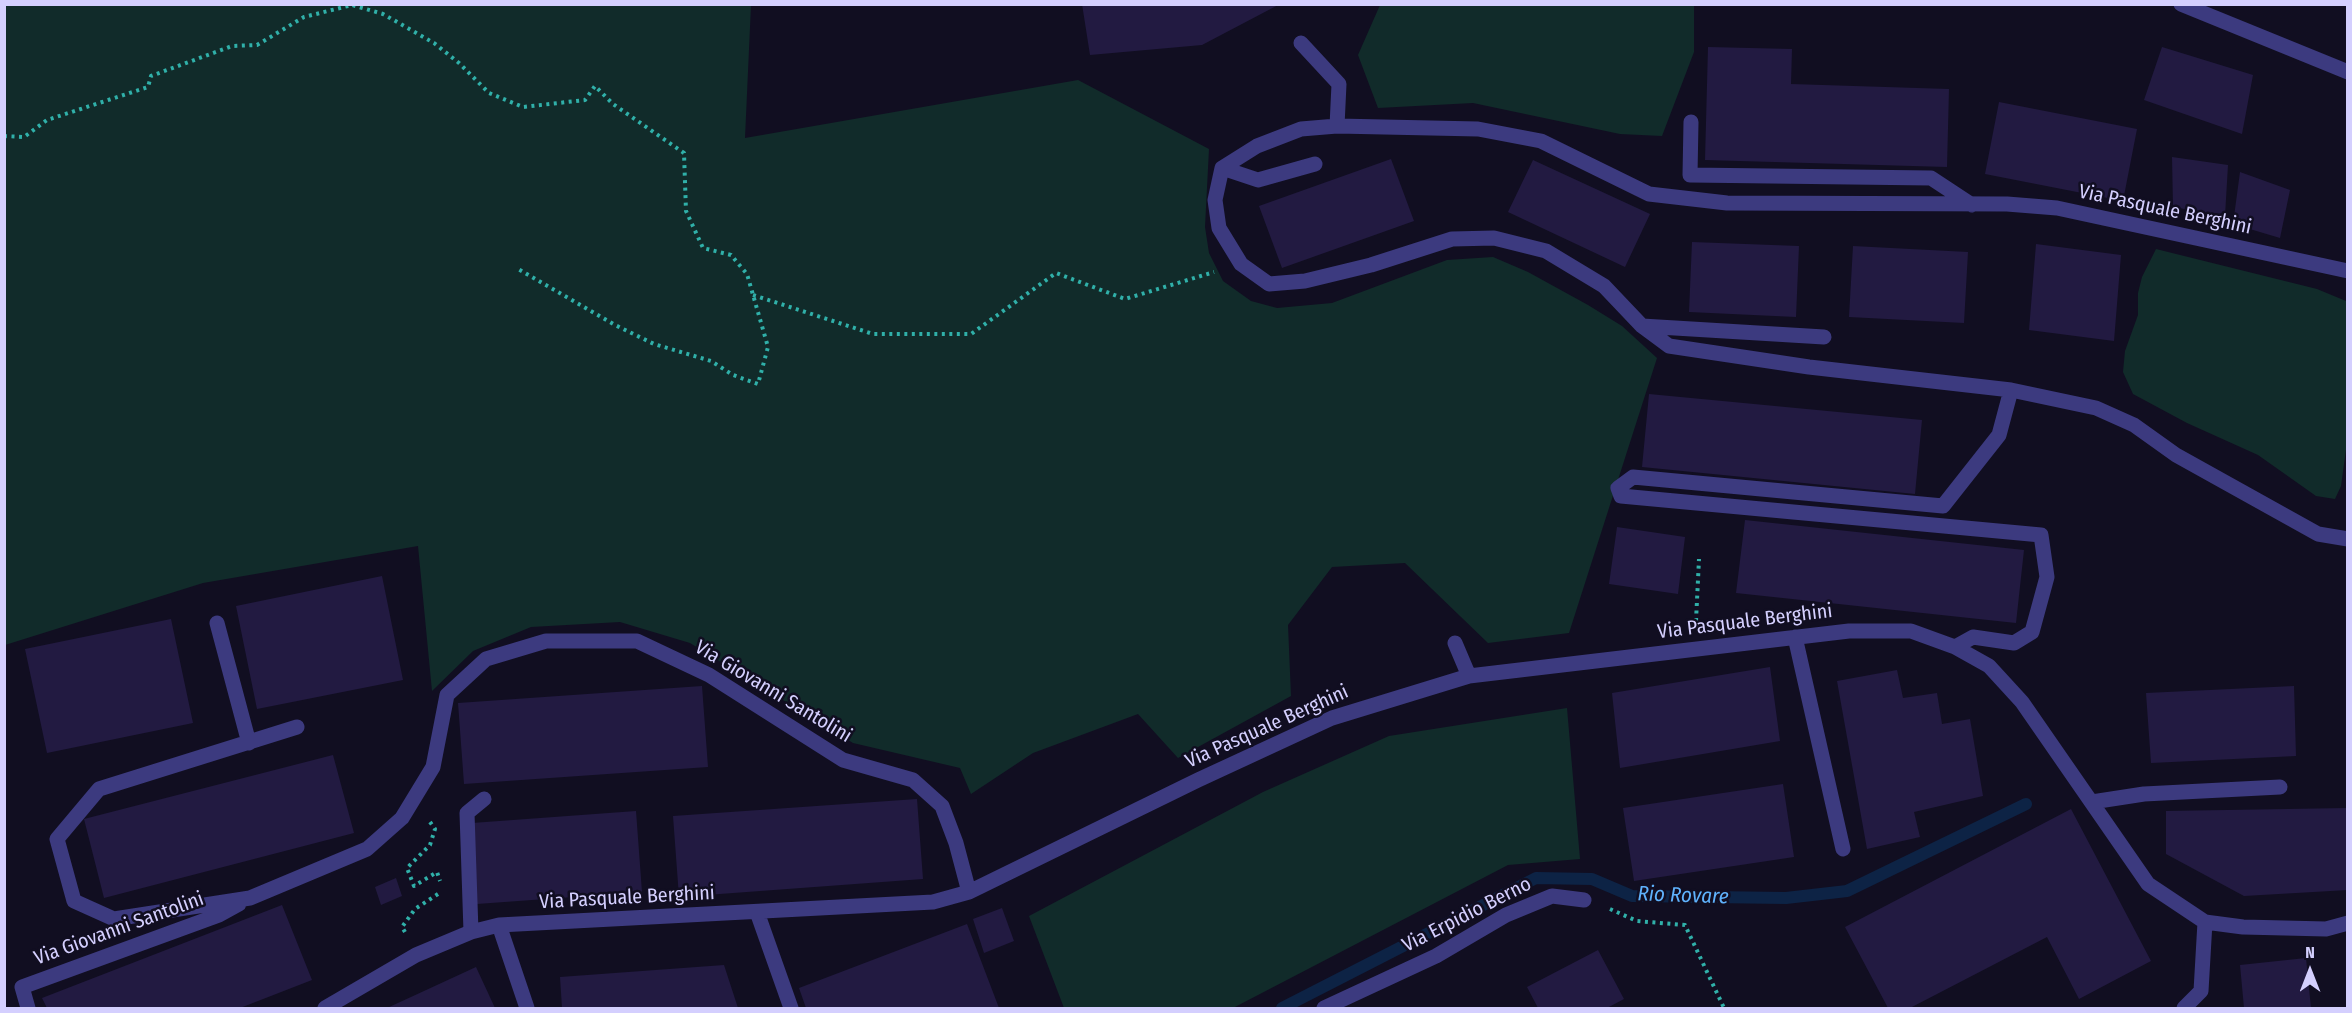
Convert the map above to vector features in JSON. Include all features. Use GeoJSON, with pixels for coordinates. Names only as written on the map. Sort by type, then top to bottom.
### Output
{"type":"FeatureCollection","features":[{"type":"Feature","properties":{"kind":"street"},"geometry":{"type":"LineString","coordinates":[[2181,4],[2348,72]]}},
{"type":"Feature","properties":{"kind":"street"},"geometry":{"type":"LineString","coordinates":[[1300,44],[1339,84],[1337,126]]}},
{"type":"Feature","properties":{"kind":"street"},"geometry":{"type":"LineString","coordinates":[[1691,122],[1690,175],[1931,178],[1972,205]]}},
{"type":"Feature","properties":{"kind":"street","name":"Via Pasquale Berghini"},"geometry":{"type":"LineString","coordinates":[[1222,168],[1257,146],[1301,129],[1337,126],[1478,129],[1541,141],[1649,194],[1727,203],[2057,208],[2348,271]]}},
{"type":"Feature","properties":{"kind":"street"},"geometry":{"type":"LineString","coordinates":[[1316,164],[1258,180],[1222,168],[1215,200],[1219,228],[1241,264],[1269,284],[1305,281],[1371,265],[1452,239],[1494,238],[1546,251],[1604,286],[1642,326],[1669,346],[1809,367],[2010,390],[2106,412],[2134,425],[2176,455],[2318,534],[2348,539]]}},
{"type":"Feature","properties":{"kind":"street"},"geometry":{"type":"LineString","coordinates":[[1642,326],[1824,337]]}},
{"type":"Feature","properties":{"kind":"street"},"geometry":{"type":"LineString","coordinates":[[1955,647],[1973,637],[2014,644],[2032,632],[2047,577],[2041,535],[1621,496],[1618,488],[1633,477],[1943,506],[1999,435],[2010,390]]}},
{"type":"Feature","properties":{"kind":"street"},"geometry":{"type":"LineString","coordinates":[[217,623],[249,742]]}},
{"type":"Feature","properties":{"kind":"street","name":"Via Pasquale Berghini"},"geometry":{"type":"LineString","coordinates":[[325,1008],[416,954],[471,932],[499,926],[933,902],[969,892],[1198,780],[1332,718],[1469,676],[1849,631],[1911,631],[1955,647],[1989,666],[2022,702],[2148,885],[2205,922],[2243,927],[2326,929],[2348,922]]}},
{"type":"Feature","properties":{"kind":"street"},"geometry":{"type":"LineString","coordinates":[[1795,637],[1843,849]]}},
{"type":"Feature","properties":{"kind":"street","name":"Via Giovanni Santolini"},"geometry":{"type":"LineString","coordinates":[[28,1008],[22,987],[219,915],[250,898],[367,849],[402,818],[433,767],[447,694],[486,659],[546,641],[637,641],[709,675],[843,760],[913,780],[942,806],[956,843],[969,892]]}},
{"type":"Feature","properties":{"kind":"street"},"geometry":{"type":"LineString","coordinates":[[1455,643],[1469,676]]}},
{"type":"Feature","properties":{"kind":"street","name":"Via Giovanni Santolini"},"geometry":{"type":"LineString","coordinates":[[250,898],[114,919],[74,901],[57,839],[99,789],[297,727]]}},
{"type":"Feature","properties":{"kind":"street"},"geometry":{"type":"LineString","coordinates":[[2092,802],[2144,794],[2280,787]]}},
{"type":"Feature","properties":{"kind":"street"},"geometry":{"type":"LineString","coordinates":[[471,932],[467,813],[484,799]]}},
{"type":"Feature","properties":{"kind":"street","name":"Via Erpidio Berno"},"geometry":{"type":"LineString","coordinates":[[1324,1008],[1436,956],[1515,912],[1552,896],[1584,900]]}},
{"type":"Feature","properties":{"kind":"street"},"geometry":{"type":"LineString","coordinates":[[757,912],[791,1008]]}},
{"type":"Feature","properties":{"kind":"street"},"geometry":{"type":"LineString","coordinates":[[2184,1008],[2201,991],[2205,922]]}},
{"type":"Feature","properties":{"kind":"street"},"geometry":{"type":"LineString","coordinates":[[499,926],[527,1008]]}},
{"type":"Feature","properties":{"kind":"path"},"geometry":{"type":"LineString","coordinates":[[4,136],[24,137],[47,120],[148,87],[152,76],[232,46],[257,45],[304,17],[352,5],[383,14],[434,44],[459,63],[489,93],[523,106],[585,100],[595,86],[613,104],[684,153],[686,211],[703,248],[731,255],[747,274],[768,347],[758,384],[733,375],[711,362],[686,356],[644,340],[518,269]]}},
{"type":"Feature","properties":{"kind":"path"},"geometry":{"type":"LineString","coordinates":[[753,295],[873,334],[971,334],[1056,273],[1125,299],[1241,264]]}},
{"type":"Feature","properties":{"kind":"path"},"geometry":{"type":"LineString","coordinates":[[1694,649],[1699,559]]}},
{"type":"Feature","properties":{"kind":"path"},"geometry":{"type":"LineString","coordinates":[[402,927],[415,909],[444,891],[437,873],[414,886],[407,868],[430,845],[435,829],[430,821],[422,829]]}},
{"type":"Feature","properties":{"kind":"path"},"geometry":{"type":"LineString","coordinates":[[1584,900],[1636,921],[1685,925],[1724,1008]]}},
{"type":"Feature","properties":{"kind":"green space"},"geometry":{"type":"Polygon","coordinates":[[[5,5],[751,5],[745,138],[1078,80],[1209,149],[1205,227],[1209,253],[1223,281],[1251,301],[1277,308],[1332,303],[1447,260],[1493,257],[1528,272],[1588,305],[1622,326],[1657,358],[1569,633],[1488,643],[1405,563],[1332,567],[1288,625],[1291,696],[1178,758],[1138,714],[1033,753],[971,794],[960,768],[853,743],[690,643],[620,622],[531,627],[473,651],[432,691],[418,546],[203,583],[5,645],[5,5]]]}},
{"type":"Feature","properties":{"kind":"green space"},"geometry":{"type":"Polygon","coordinates":[[[1380,5],[1694,5],[1694,52],[1662,136],[1620,134],[1473,103],[1378,108],[1358,55],[1380,5]]]}},
{"type":"Feature","properties":{"kind":"green space"},"geometry":{"type":"Polygon","coordinates":[[[2156,249],[2317,289],[2346,301],[2348,435],[2341,486],[2335,499],[2316,496],[2258,455],[2187,423],[2133,394],[2123,372],[2125,351],[2138,315],[2138,293],[2142,277],[2156,249]]]}},
{"type":"Feature","properties":{"kind":"green space"},"geometry":{"type":"Polygon","coordinates":[[[1567,708],[1580,859],[1508,865],[1233,1008],[1064,1008],[1029,916],[1263,792],[1389,736],[1567,708]]]}},
{"type":"Feature","properties":{"kind":"building"},"geometry":{"type":"Polygon","coordinates":[[[1082,4],[1280,4],[1202,45],[1090,55],[1082,4]]]}},
{"type":"Feature","properties":{"kind":"building"},"geometry":{"type":"Polygon","coordinates":[[[1708,47],[1792,49],[1791,84],[1949,89],[1947,167],[1705,160],[1708,47]]]}},
{"type":"Feature","properties":{"kind":"building"},"geometry":{"type":"Polygon","coordinates":[[[2162,47],[2253,75],[2242,134],[2144,100],[2162,47]]]}},
{"type":"Feature","properties":{"kind":"building"},"geometry":{"type":"Polygon","coordinates":[[[1999,102],[2137,129],[2123,201],[1985,174],[1999,102]]]}},
{"type":"Feature","properties":{"kind":"building"},"geometry":{"type":"Polygon","coordinates":[[[2172,157],[2228,165],[2225,216],[2173,207],[2172,157]]]}},
{"type":"Feature","properties":{"kind":"building"},"geometry":{"type":"Polygon","coordinates":[[[1391,159],[1414,221],[1282,268],[1259,206],[1391,159]]]}},
{"type":"Feature","properties":{"kind":"building"},"geometry":{"type":"Polygon","coordinates":[[[1533,160],[1650,214],[1625,267],[1508,212],[1533,160]]]}},
{"type":"Feature","properties":{"kind":"building"},"geometry":{"type":"Polygon","coordinates":[[[2240,172],[2290,190],[2280,238],[2233,224],[2240,172]]]}},
{"type":"Feature","properties":{"kind":"building"},"geometry":{"type":"Polygon","coordinates":[[[1692,242],[1799,246],[1796,317],[1689,312],[1692,242]]]}},
{"type":"Feature","properties":{"kind":"building"},"geometry":{"type":"Polygon","coordinates":[[[2036,244],[2121,255],[2114,341],[2029,330],[2036,244]]]}},
{"type":"Feature","properties":{"kind":"building"},"geometry":{"type":"Polygon","coordinates":[[[1853,246],[1968,252],[1964,323],[1849,317],[1853,246]]]}},
{"type":"Feature","properties":{"kind":"building"},"geometry":{"type":"Polygon","coordinates":[[[1649,394],[1922,420],[1915,494],[1642,467],[1649,394]]]}},
{"type":"Feature","properties":{"kind":"building"},"geometry":{"type":"Polygon","coordinates":[[[1745,520],[2024,550],[2016,623],[1736,593],[1745,520]]]}},
{"type":"Feature","properties":{"kind":"building"},"geometry":{"type":"Polygon","coordinates":[[[1617,527],[1685,537],[1678,594],[1609,584],[1617,527]]]}},
{"type":"Feature","properties":{"kind":"building"},"geometry":{"type":"Polygon","coordinates":[[[382,576],[403,680],[257,709],[236,606],[382,576]]]}},
{"type":"Feature","properties":{"kind":"building"},"geometry":{"type":"Polygon","coordinates":[[[171,619],[193,723],[47,753],[25,649],[171,619]]]}},
{"type":"Feature","properties":{"kind":"building"},"geometry":{"type":"Polygon","coordinates":[[[1770,667],[1780,741],[1620,768],[1612,693],[1770,667]]]}},
{"type":"Feature","properties":{"kind":"building"},"geometry":{"type":"Polygon","coordinates":[[[1897,670],[1903,698],[1937,693],[1942,724],[1970,719],[1983,796],[1914,812],[1920,837],[1867,849],[1837,681],[1897,670]]]}},
{"type":"Feature","properties":{"kind":"building"},"geometry":{"type":"Polygon","coordinates":[[[702,686],[708,767],[464,784],[458,703],[702,686]]]}},
{"type":"Feature","properties":{"kind":"building"},"geometry":{"type":"Polygon","coordinates":[[[2294,686],[2296,756],[2151,763],[2146,693],[2294,686]]]}},
{"type":"Feature","properties":{"kind":"building"},"geometry":{"type":"Polygon","coordinates":[[[333,755],[354,833],[104,898],[84,819],[333,755]]]}},
{"type":"Feature","properties":{"kind":"building"},"geometry":{"type":"Polygon","coordinates":[[[1783,784],[1794,857],[1634,881],[1623,808],[1783,784]]]}},
{"type":"Feature","properties":{"kind":"building"},"geometry":{"type":"Polygon","coordinates":[[[917,799],[923,879],[679,897],[673,816],[917,799]]]}},
{"type":"Feature","properties":{"kind":"building"},"geometry":{"type":"Polygon","coordinates":[[[2348,808],[2348,890],[2244,896],[2166,854],[2166,811],[2348,808]]]}},
{"type":"Feature","properties":{"kind":"building"},"geometry":{"type":"Polygon","coordinates":[[[2071,809],[2151,961],[2079,999],[2047,937],[1910,1008],[1888,1008],[1845,927],[2071,809]]]}},
{"type":"Feature","properties":{"kind":"building"},"geometry":{"type":"Polygon","coordinates":[[[636,811],[642,892],[477,904],[472,823],[636,811]]]}},
{"type":"Feature","properties":{"kind":"building"},"geometry":{"type":"Polygon","coordinates":[[[396,878],[402,896],[381,905],[375,887],[396,878]]]}},
{"type":"Feature","properties":{"kind":"building"},"geometry":{"type":"Polygon","coordinates":[[[282,905],[312,980],[240,1008],[47,1008],[42,998],[282,905]]]}},
{"type":"Feature","properties":{"kind":"building"},"geometry":{"type":"Polygon","coordinates":[[[1002,908],[1014,941],[984,953],[973,919],[1002,908]]]}},
{"type":"Feature","properties":{"kind":"building"},"geometry":{"type":"Polygon","coordinates":[[[967,924],[999,1008],[806,1008],[799,988],[967,924]]]}},
{"type":"Feature","properties":{"kind":"building"},"geometry":{"type":"Polygon","coordinates":[[[1598,950],[1624,999],[1607,1008],[1538,1008],[1527,987],[1598,950]]]}},
{"type":"Feature","properties":{"kind":"building"},"geometry":{"type":"Polygon","coordinates":[[[2306,958],[2311,1008],[2244,1008],[2240,965],[2306,958]]]}},
{"type":"Feature","properties":{"kind":"building"},"geometry":{"type":"Polygon","coordinates":[[[724,965],[738,1008],[562,1008],[560,977],[724,965]]]}},
{"type":"Feature","properties":{"kind":"building"},"geometry":{"type":"Polygon","coordinates":[[[476,967],[495,1008],[387,1008],[424,991],[476,967]]]}},
{"type":"Feature","properties":{"kind":"waterway","name":"Rio Rovare"},"geometry":{"type":"LineString","coordinates":[[1282,1008],[1536,878],[1592,879],[1632,896],[1786,898],[1847,891],[2026,804]]}}]}
